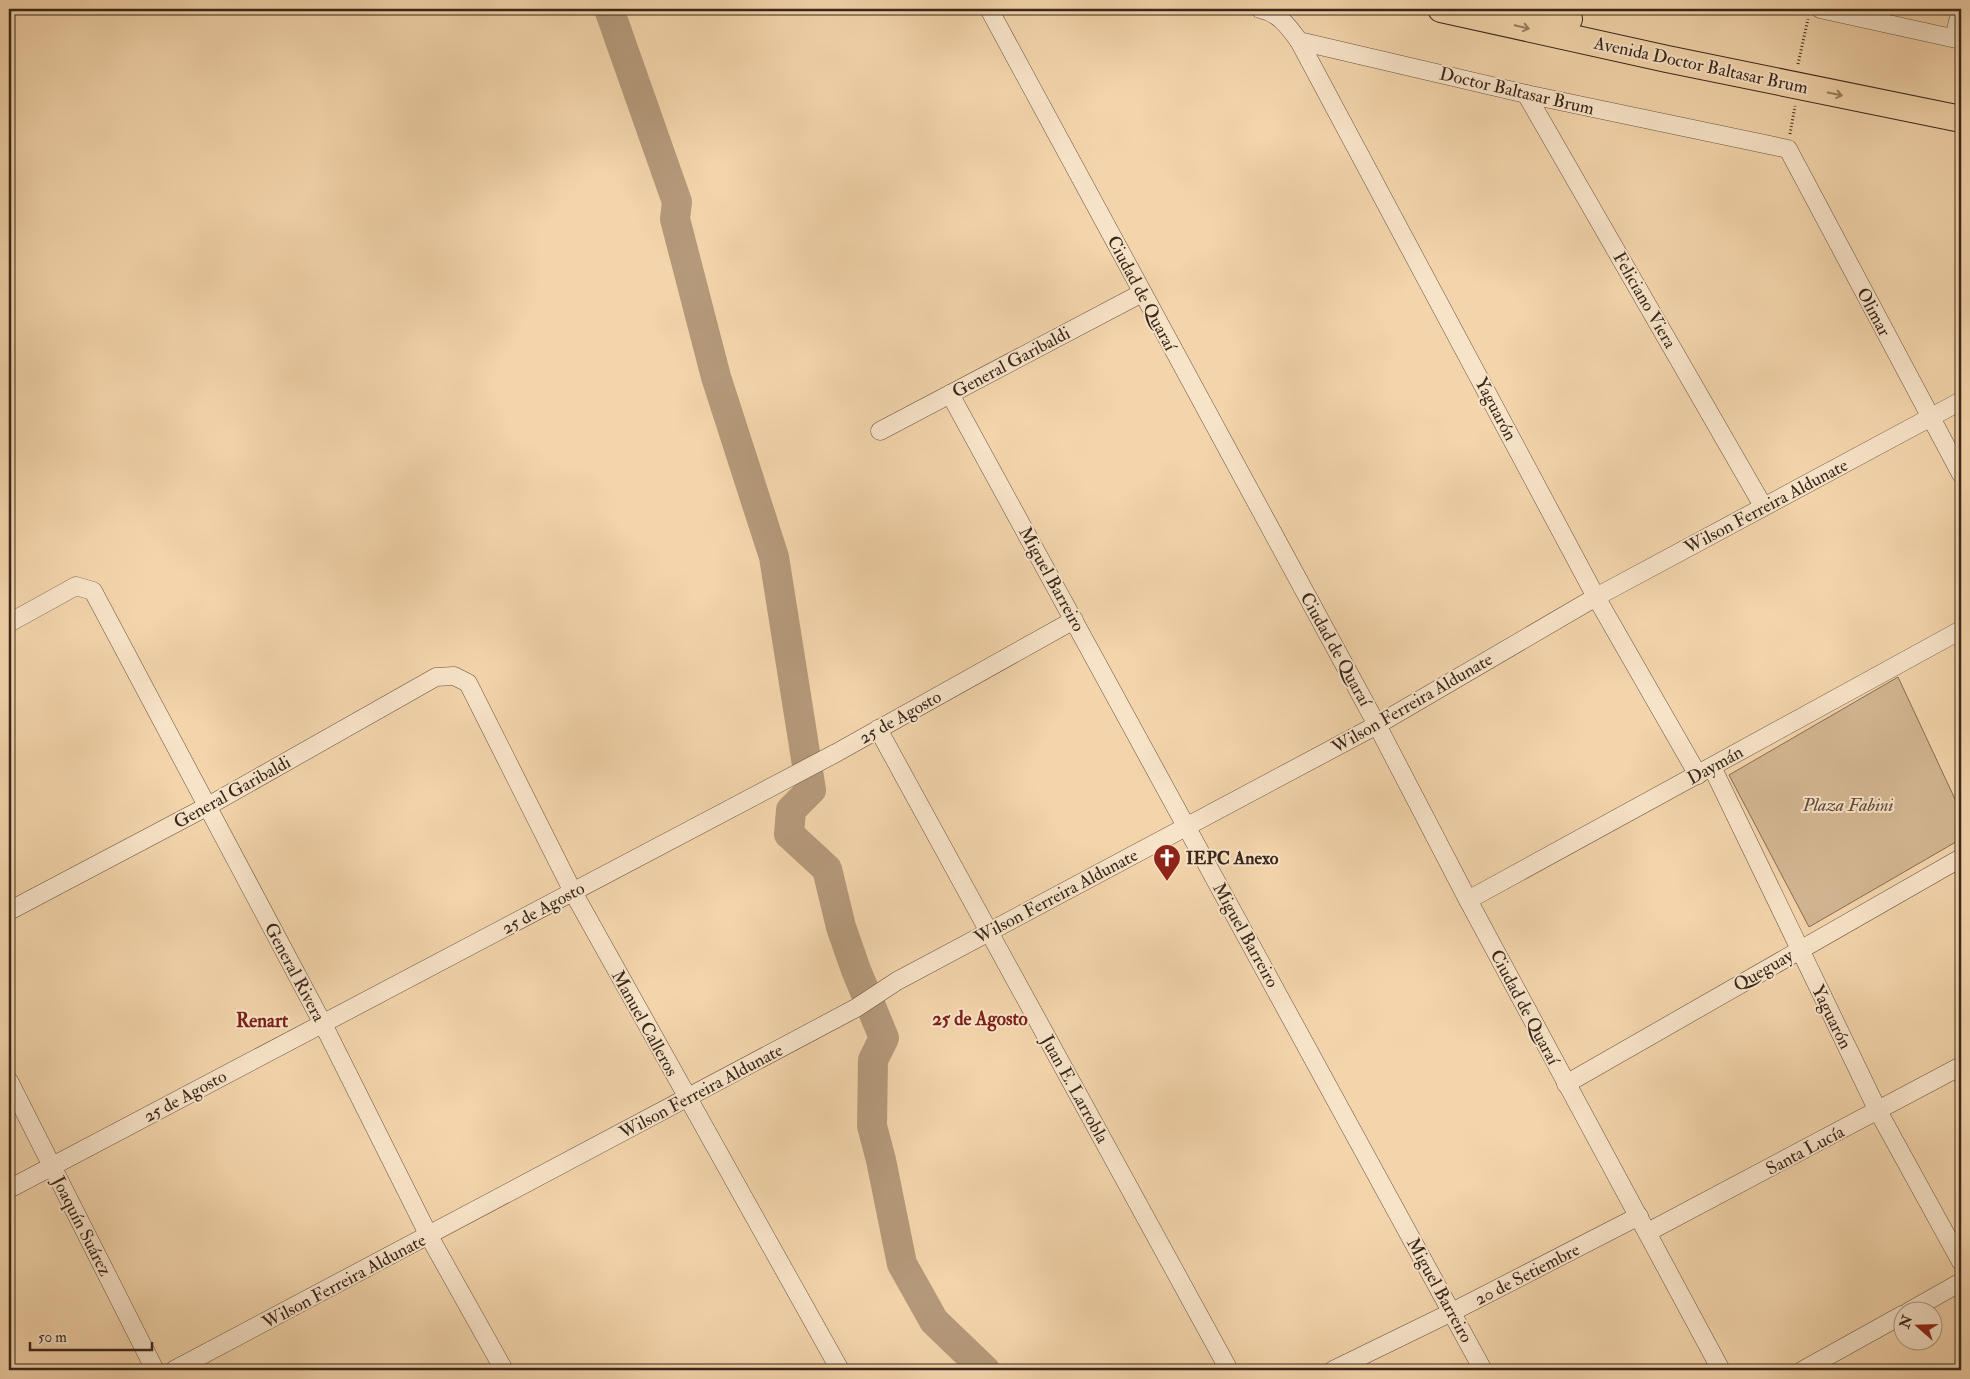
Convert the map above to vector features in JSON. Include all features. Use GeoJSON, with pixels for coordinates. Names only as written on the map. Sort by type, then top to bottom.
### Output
{"type":"FeatureCollection","features":[{"type":"Feature","properties":{"kind":"main road","name":"Avenida Doctor Baltasar Brum"},"geometry":{"type":"LineString","coordinates":[[1441,9],[1798,77],[1961,102]]}},
{"type":"Feature","properties":{"kind":"main road","name":"Avenida Doctor Baltasar Brum"},"geometry":{"type":"LineString","coordinates":[[1525,9],[1961,120]]}},
{"type":"Feature","properties":{"kind":"street","name":"Ciudad de Quaraí"},"geometry":{"type":"LineString","coordinates":[[989,9],[1377,724],[1566,1084],[1722,1370]]}},
{"type":"Feature","properties":{"kind":"street"},"geometry":{"type":"LineString","coordinates":[[1260,9],[1272,12],[1286,23],[1299,41]]}},
{"type":"Feature","properties":{"kind":"street"},"geometry":{"type":"LineString","coordinates":[[1814,13],[1958,39],[1960,9]]}},
{"type":"Feature","properties":{"kind":"street","name":"Doctor Baltasar Brum"},"geometry":{"type":"LineString","coordinates":[[1299,41],[1526,94],[1788,150]]}},
{"type":"Feature","properties":{"kind":"street","name":"Yaguarón"},"geometry":{"type":"LineString","coordinates":[[1299,41],[1596,597],[1705,771],[1798,950],[1878,1111],[1961,1262]]}},
{"type":"Feature","properties":{"kind":"street","name":"Feliciano Viera"},"geometry":{"type":"LineString","coordinates":[[1526,94],[1763,506]]}},
{"type":"Feature","properties":{"kind":"street","name":"Olimar"},"geometry":{"type":"LineString","coordinates":[[1788,150],[1961,474]]}},
{"type":"Feature","properties":{"kind":"street","name":"General Garibaldi"},"geometry":{"type":"LineString","coordinates":[[880,431],[1142,293]]}},
{"type":"Feature","properties":{"kind":"street","name":"Miguel Barreiro"},"geometry":{"type":"LineString","coordinates":[[950,394],[1483,1370]]}},
{"type":"Feature","properties":{"kind":"street","name":"Wilson Ferreira Aldunate"},"geometry":{"type":"LineString","coordinates":[[174,1370],[856,1008],[897,981],[1377,724],[1596,597],[1961,401]]}},
{"type":"Feature","properties":{"kind":"street","name":"General Rivera"},"geometry":{"type":"LineString","coordinates":[[9,623],[76,586],[93,592],[323,1024],[429,1236],[504,1370]]}},
{"type":"Feature","properties":{"kind":"street","name":"25 de Agosto"},"geometry":{"type":"LineString","coordinates":[[9,1188],[573,892],[779,781],[836,753],[1074,620]]}},
{"type":"Feature","properties":{"kind":"street","name":"Daymán"},"geometry":{"type":"LineString","coordinates":[[1468,900],[1961,630]]}},
{"type":"Feature","properties":{"kind":"street","name":"General Garibaldi"},"geometry":{"type":"LineString","coordinates":[[9,911],[208,806],[436,677],[454,676]]}},
{"type":"Feature","properties":{"kind":"street","name":"Manuel Calleros"},"geometry":{"type":"LineString","coordinates":[[454,676],[468,683],[573,892],[840,1370]]}},
{"type":"Feature","properties":{"kind":"street","name":"Juan E. Larrobla"},"geometry":{"type":"LineString","coordinates":[[878,729],[1229,1370]]}},
{"type":"Feature","properties":{"kind":"street","name":"Queguay"},"geometry":{"type":"LineString","coordinates":[[1566,1084],[1961,858]]}},
{"type":"Feature","properties":{"kind":"street","name":"Santa Lucía"},"geometry":{"type":"LineString","coordinates":[[1648,1232],[1961,1066]]}},
{"type":"Feature","properties":{"kind":"street","name":"Joaquín Suárez"},"geometry":{"type":"LineString","coordinates":[[9,1081],[155,1370]]}},
{"type":"Feature","properties":{"kind":"street","name":"20 de Setiembre"},"geometry":{"type":"LineString","coordinates":[[1333,1370],[1452,1312],[1639,1216]]}},
{"type":"Feature","properties":{"kind":"street"},"geometry":{"type":"LineString","coordinates":[[1926,1302],[1961,1282]]}},
{"type":"Feature","properties":{"kind":"street"},"geometry":{"type":"LineString","coordinates":[[1803,1370],[1892,1321]]}},
{"type":"Feature","properties":{"kind":"path"},"geometry":{"type":"LineString","coordinates":[[1788,150],[1798,77],[1814,13]]}},
{"type":"Feature","properties":{"kind":"green space","name":"Plaza Fabini"},"geometry":{"type":"Polygon","coordinates":[[[1898,677],[1961,812],[1961,839],[1809,927],[1729,775],[1898,677]]]}},
{"type":"Feature","properties":{"kind":"waterway"},"geometry":{"type":"LineString","coordinates":[[609,9],[677,202],[675,219],[716,377],[774,557],[811,790],[791,810],[789,834],[827,869],[841,927],[856,970],[884,1038],[873,1060],[872,1126],[881,1160],[902,1264],[934,1321],[985,1370]]}},
{"type":"Feature","properties":{"kind":"place","name":"IEPC Anexo"},"geometry":{"type":"Point","coordinates":[1167,882]}},
{"type":"Feature","properties":{"kind":"district","name":"25 de Agosto"},"geometry":{"type":"Point","coordinates":[980,1018]}},
{"type":"Feature","properties":{"kind":"district","name":"Renart"},"geometry":{"type":"Point","coordinates":[262,1020]}}]}
